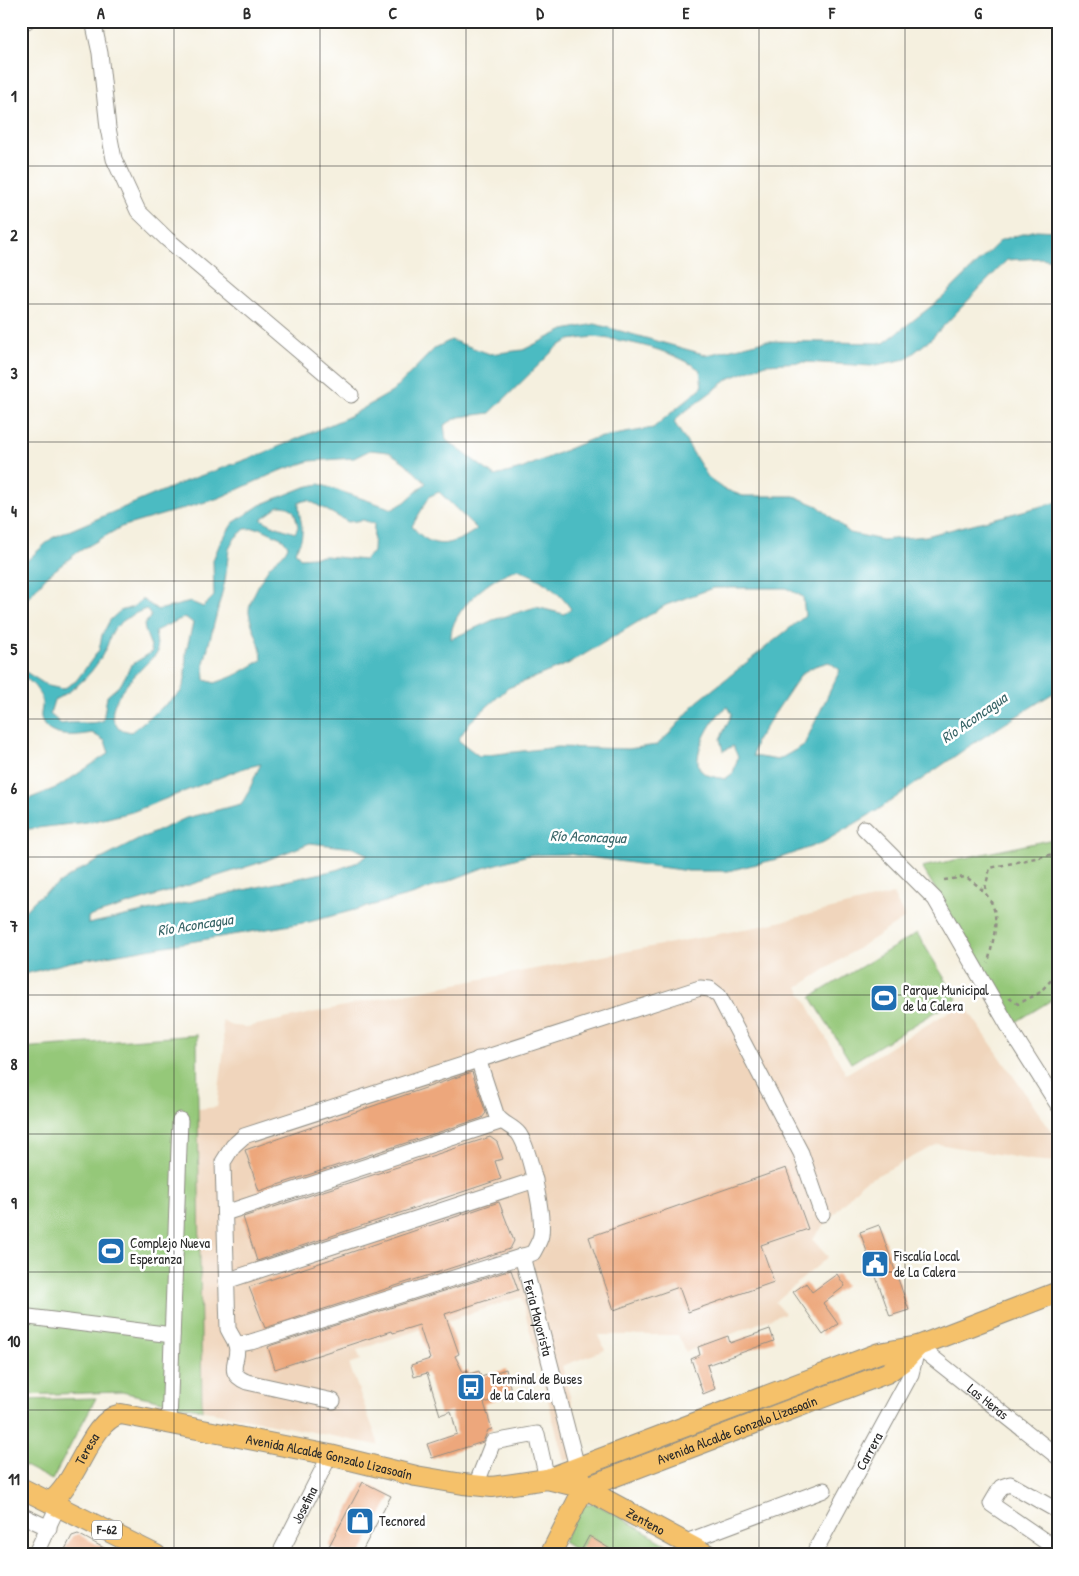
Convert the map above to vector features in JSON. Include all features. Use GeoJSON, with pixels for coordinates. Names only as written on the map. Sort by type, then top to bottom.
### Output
{"type":"FeatureCollection","features":[{"type":"Feature","properties":{"kind":"main road","name":"Avenida Alcalde Gonzalo Lizasoaín"},"geometry":{"type":"LineString","coordinates":[[112,1416],[121,1414],[330,1455],[416,1476],[492,1487],[546,1479],[879,1353],[918,1346],[1058,1292]]}},
{"type":"Feature","properties":{"kind":"main road","name":"Avenida Alcalde Gonzalo Lizasoaín"},"geometry":{"type":"LineString","coordinates":[[546,1479],[584,1488],[887,1373],[905,1360],[918,1346]]}},
{"type":"Feature","properties":{"kind":"main road","name":"Teresa"},"geometry":{"type":"LineString","coordinates":[[54,1504],[103,1424],[112,1416]]}},
{"type":"Feature","properties":{"kind":"main road"},"geometry":{"type":"LineString","coordinates":[[550,1555],[584,1488],[577,1467]]}},
{"type":"Feature","properties":{"kind":"main road"},"geometry":{"type":"LineString","coordinates":[[66,1486],[71,1501],[94,1524]]}},
{"type":"Feature","properties":{"kind":"main road","name":"F-62"},"geometry":{"type":"LineString","coordinates":[[21,1488],[156,1555]]}},
{"type":"Feature","properties":{"kind":"main road","name":"Zenteno"},"geometry":{"type":"LineString","coordinates":[[584,1488],[708,1555]]}},
{"type":"Feature","properties":{"kind":"street"},"geometry":{"type":"LineString","coordinates":[[21,23],[27,21]]}},
{"type":"Feature","properties":{"kind":"street"},"geometry":{"type":"LineString","coordinates":[[93,21],[100,53],[108,128],[114,159],[138,211],[167,239],[350,394]]}},
{"type":"Feature","properties":{"kind":"street"},"geometry":{"type":"LineString","coordinates":[[864,828],[935,899],[1013,1034],[1058,1105]]}},
{"type":"Feature","properties":{"kind":"street"},"geometry":{"type":"LineString","coordinates":[[333,1401],[238,1378],[233,1370],[236,1344],[228,1329],[223,1162],[233,1146],[244,1136],[700,988],[710,989],[719,996],[801,1153],[822,1214]]}},
{"type":"Feature","properties":{"kind":"street"},"geometry":{"type":"LineString","coordinates":[[236,1344],[251,1342],[533,1253],[541,1238],[542,1223],[535,1180],[519,1134],[500,1122],[478,1059]]}},
{"type":"Feature","properties":{"kind":"street"},"geometry":{"type":"LineString","coordinates":[[169,1424],[180,1120]]}},
{"type":"Feature","properties":{"kind":"street"},"geometry":{"type":"LineString","coordinates":[[225,1213],[500,1122]]}},
{"type":"Feature","properties":{"kind":"street"},"geometry":{"type":"LineString","coordinates":[[226,1281],[535,1180]]}},
{"type":"Feature","properties":{"kind":"street","name":"Feria Mayorista"},"geometry":{"type":"LineString","coordinates":[[522,1256],[577,1467]]}},
{"type":"Feature","properties":{"kind":"street"},"geometry":{"type":"LineString","coordinates":[[21,1316],[172,1335]]}},
{"type":"Feature","properties":{"kind":"street","name":"Las Heras"},"geometry":{"type":"LineString","coordinates":[[918,1346],[1058,1456]]}},
{"type":"Feature","properties":{"kind":"street","name":"Carrera"},"geometry":{"type":"LineString","coordinates":[[813,1555],[910,1374],[918,1346]]}},
{"type":"Feature","properties":{"kind":"street"},"geometry":{"type":"LineString","coordinates":[[476,1485],[493,1442],[537,1434],[546,1479]]}},
{"type":"Feature","properties":{"kind":"street","name":"Josefina"},"geometry":{"type":"LineString","coordinates":[[279,1555],[330,1455]]}},
{"type":"Feature","properties":{"kind":"street"},"geometry":{"type":"LineString","coordinates":[[1052,1545],[991,1504],[1001,1487],[1010,1484],[1058,1511]]}},
{"type":"Feature","properties":{"kind":"street"},"geometry":{"type":"LineString","coordinates":[[686,1542],[824,1490]]}},
{"type":"Feature","properties":{"kind":"street","name":"Teresa"},"geometry":{"type":"LineString","coordinates":[[35,1555],[49,1528],[54,1504]]}},
{"type":"Feature","properties":{"kind":"street"},"geometry":{"type":"LineString","coordinates":[[21,1515],[49,1528]]}},
{"type":"Feature","properties":{"kind":"path"},"geometry":{"type":"LineString","coordinates":[[984,890],[990,868],[1058,853]]}},
{"type":"Feature","properties":{"kind":"path"},"geometry":{"type":"LineString","coordinates":[[944,880],[966,877],[984,890],[996,916],[988,965]]}},
{"type":"Feature","properties":{"kind":"path"},"geometry":{"type":"LineString","coordinates":[[1005,996],[1018,1004],[1039,993],[1058,973]]}},
{"type":"Feature","properties":{"kind":"shaded area"},"geometry":{"type":"Polygon","coordinates":[[[893,894],[905,918],[798,987],[846,1074],[963,1003],[1058,1141],[1058,1162],[1032,1160],[938,1144],[862,1183],[812,1239],[828,1257],[775,1302],[785,1313],[686,1352],[678,1335],[599,1335],[605,1350],[562,1366],[585,1455],[564,1461],[521,1297],[357,1350],[361,1360],[349,1364],[378,1442],[377,1445],[202,1410],[198,1109],[217,1107],[224,1048],[222,1020],[233,1026],[247,1027],[387,997],[766,925],[893,894]]]}},
{"type":"Feature","properties":{"kind":"green space"},"geometry":{"type":"Polygon","coordinates":[[[1058,838],[1058,996],[1016,1022],[922,867],[1058,838]]]}},
{"type":"Feature","properties":{"kind":"green space","name":"Parque Municipal de la Calera"},"geometry":{"type":"Polygon","coordinates":[[[917,933],[957,999],[851,1063],[811,997],[917,933]]]}},
{"type":"Feature","properties":{"kind":"green space","name":"Complejo Nueva Esperanza"},"geometry":{"type":"Polygon","coordinates":[[[197,1035],[202,1410],[122,1392],[21,1395],[21,1048],[197,1035]]]}},
{"type":"Feature","properties":{"kind":"green space"},"geometry":{"type":"Polygon","coordinates":[[[96,1398],[52,1480],[21,1464],[21,1400],[96,1398]]]}},
{"type":"Feature","properties":{"kind":"green space"},"geometry":{"type":"Polygon","coordinates":[[[595,1503],[678,1551],[676,1555],[620,1555],[589,1536],[579,1552],[563,1542],[582,1505],[595,1503]]]}},
{"type":"Feature","properties":{"kind":"water","name":"Río Aconcagua"},"geometry":{"type":"Polygon","coordinates":[[[1036,230],[1058,231],[1058,261],[1041,258],[1007,260],[931,339],[906,359],[871,366],[804,362],[766,364],[730,378],[679,416],[674,422],[708,477],[724,489],[743,496],[794,496],[818,506],[850,533],[882,540],[926,536],[1058,502],[1058,690],[968,747],[878,810],[822,843],[777,859],[728,871],[688,871],[568,854],[528,855],[480,869],[415,894],[309,922],[70,962],[21,975],[21,915],[37,898],[78,871],[138,840],[186,818],[241,804],[261,764],[244,768],[132,812],[95,821],[21,830],[21,802],[58,787],[109,753],[105,741],[92,733],[63,735],[49,730],[41,718],[42,704],[40,694],[32,683],[21,676],[21,669],[48,686],[63,689],[76,681],[99,650],[102,635],[110,620],[120,611],[133,607],[142,599],[158,610],[191,602],[203,607],[214,596],[213,560],[220,543],[233,523],[260,505],[305,487],[319,484],[393,509],[405,502],[426,483],[404,462],[389,452],[370,450],[354,458],[310,461],[279,471],[219,498],[121,527],[78,552],[46,577],[21,606],[21,566],[52,538],[186,481],[264,453],[348,417],[392,392],[435,348],[451,340],[490,354],[523,350],[564,330],[595,324],[707,355],[765,341],[884,343],[942,298],[1001,240],[1036,230]],[[593,337],[569,340],[557,347],[490,413],[459,417],[444,425],[446,440],[495,476],[521,469],[592,439],[653,428],[702,387],[700,370],[677,357],[649,347],[593,337]],[[439,492],[430,496],[412,526],[427,540],[443,544],[460,539],[477,529],[439,492]],[[308,500],[299,502],[302,526],[301,537],[295,551],[300,558],[326,556],[364,560],[373,552],[374,524],[363,520],[348,522],[308,500]],[[279,506],[261,519],[274,526],[295,533],[298,527],[293,511],[288,507],[279,506]],[[260,528],[245,529],[235,538],[229,549],[225,581],[204,663],[205,680],[215,683],[234,676],[262,660],[262,654],[250,618],[249,607],[267,570],[288,546],[283,539],[260,528]],[[518,569],[485,586],[457,617],[452,628],[451,639],[493,620],[536,607],[564,614],[571,609],[548,585],[518,569]],[[713,588],[666,605],[570,663],[508,688],[470,722],[458,740],[479,756],[558,747],[628,749],[657,745],[697,702],[805,616],[803,597],[786,588],[713,588]],[[146,609],[138,612],[114,629],[102,656],[91,672],[78,685],[54,700],[50,714],[61,724],[103,721],[107,696],[121,684],[131,665],[152,652],[144,625],[151,616],[146,609]],[[185,617],[155,631],[158,652],[137,673],[116,701],[113,710],[113,718],[119,729],[131,732],[181,692],[185,680],[186,652],[193,623],[185,617]],[[829,662],[815,666],[802,673],[756,741],[753,756],[778,760],[804,745],[840,670],[829,662]],[[728,707],[716,717],[701,744],[698,762],[700,769],[705,774],[725,779],[733,773],[738,757],[733,746],[723,751],[720,739],[732,714],[728,707]],[[310,843],[262,862],[88,917],[88,924],[336,870],[358,862],[368,855],[354,848],[310,843]]]}},
{"type":"Feature","properties":{"kind":"building"},"geometry":{"type":"Polygon","coordinates":[[[472,1072],[486,1113],[482,1118],[259,1191],[245,1150],[472,1072]]]}},
{"type":"Feature","properties":{"kind":"building"},"geometry":{"type":"Polygon","coordinates":[[[490,1137],[497,1142],[503,1159],[495,1161],[501,1179],[257,1261],[243,1217],[490,1137]]]}},
{"type":"Feature","properties":{"kind":"building"},"geometry":{"type":"Polygon","coordinates":[[[786,1168],[808,1229],[761,1245],[774,1282],[688,1312],[679,1287],[614,1310],[589,1237],[786,1168]]]}},
{"type":"Feature","properties":{"kind":"building"},"geometry":{"type":"Polygon","coordinates":[[[499,1202],[514,1241],[510,1249],[265,1328],[249,1287],[499,1202]]]}},
{"type":"Feature","properties":{"kind":"building"},"geometry":{"type":"Polygon","coordinates":[[[879,1225],[909,1310],[890,1316],[860,1232],[879,1225]]]}},
{"type":"Feature","properties":{"kind":"building"},"geometry":{"type":"Polygon","coordinates":[[[511,1270],[518,1290],[445,1314],[459,1354],[455,1356],[463,1372],[468,1370],[469,1374],[479,1371],[481,1377],[506,1369],[512,1395],[484,1403],[492,1429],[488,1430],[483,1442],[432,1458],[427,1444],[457,1434],[451,1411],[440,1415],[427,1373],[414,1377],[411,1365],[430,1359],[419,1325],[393,1333],[392,1331],[275,1369],[268,1347],[272,1345],[511,1270]]]}},
{"type":"Feature","properties":{"kind":"building"},"geometry":{"type":"Polygon","coordinates":[[[837,1274],[845,1286],[823,1303],[838,1324],[823,1335],[793,1292],[806,1283],[812,1292],[837,1274]]]}},
{"type":"Feature","properties":{"kind":"building"},"geometry":{"type":"Polygon","coordinates":[[[770,1329],[774,1341],[707,1365],[715,1389],[703,1394],[691,1359],[700,1355],[698,1347],[728,1336],[730,1343],[770,1329]]]}},
{"type":"Feature","properties":{"kind":"building","name":"Tecnored"},"geometry":{"type":"Polygon","coordinates":[[[363,1482],[391,1496],[360,1555],[346,1555],[329,1546],[363,1482]]]}},
{"type":"Feature","properties":{"kind":"building"},"geometry":{"type":"Polygon","coordinates":[[[78,1534],[117,1555],[62,1555],[72,1536],[78,1534]]]}},
{"type":"Feature","properties":{"kind":"building"},"geometry":{"type":"Polygon","coordinates":[[[589,1536],[620,1555],[591,1555],[582,1549],[589,1536]]]}},
{"type":"Feature","properties":{"kind":"place","name":"Parque Municipal de la Calera"},"geometry":{"type":"Point","coordinates":[884,998]}},
{"type":"Feature","properties":{"kind":"place","name":"Complejo Nueva Esperanza"},"geometry":{"type":"Point","coordinates":[111,1251]}},
{"type":"Feature","properties":{"kind":"place","name":"Fiscalía Local de La Calera"},"geometry":{"type":"Point","coordinates":[875,1264]}},
{"type":"Feature","properties":{"kind":"place","name":"Terminal de Buses de la Calera"},"geometry":{"type":"Point","coordinates":[471,1387]}},
{"type":"Feature","properties":{"kind":"place","name":"Tecnored"},"geometry":{"type":"Point","coordinates":[360,1521]}}]}
